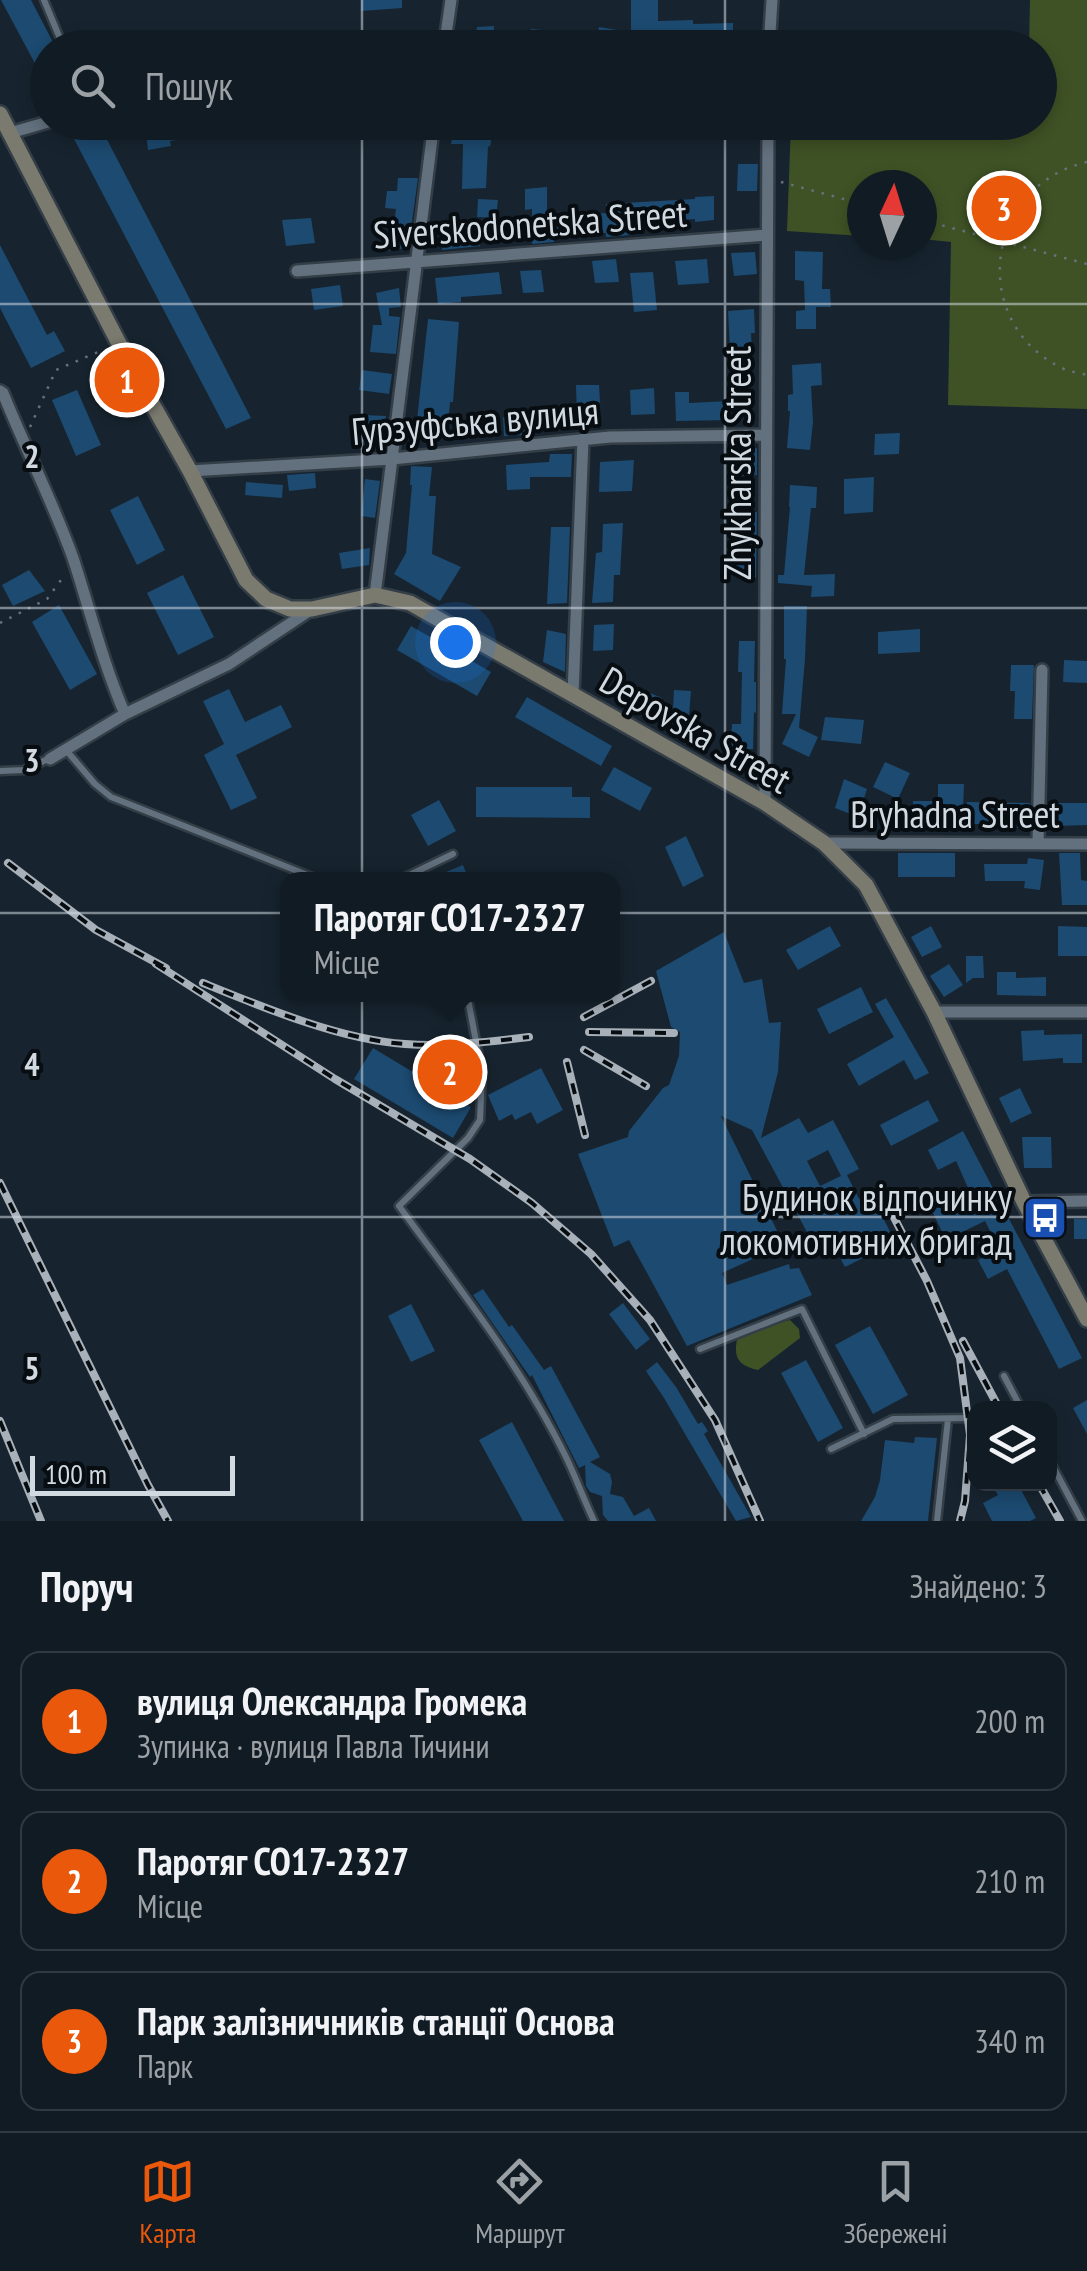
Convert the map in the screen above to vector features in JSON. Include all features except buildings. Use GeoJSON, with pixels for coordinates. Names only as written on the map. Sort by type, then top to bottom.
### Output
{"type":"FeatureCollection","features":[{"type":"Feature","properties":{"kind":"main road"},"geometry":{"type":"LineString","coordinates":[[0,114],[246,580],[266,599],[290,609],[312,609],[376,595]]}},
{"type":"Feature","properties":{"kind":"main road","name":"Depovska Street"},"geometry":{"type":"LineString","coordinates":[[376,595],[410,603],[765,803],[824,843],[866,885],[934,1012],[1024,1202],[1087,1319]]}},
{"type":"Feature","properties":{"kind":"street"},"geometry":{"type":"LineString","coordinates":[[447,30],[451,0]]}},
{"type":"Feature","properties":{"kind":"street"},"geometry":{"type":"LineString","coordinates":[[770,30],[772,0]]}},
{"type":"Feature","properties":{"kind":"street"},"geometry":{"type":"LineString","coordinates":[[10,132],[30,127]]}},
{"type":"Feature","properties":{"kind":"street"},"geometry":{"type":"LineString","coordinates":[[376,595],[432,140]]}},
{"type":"Feature","properties":{"kind":"street","name":"Zhykharska Street"},"geometry":{"type":"LineString","coordinates":[[765,803],[768,140]]}},
{"type":"Feature","properties":{"kind":"street","name":"Siverskodonetska Street"},"geometry":{"type":"LineString","coordinates":[[297,271],[767,235]]}},
{"type":"Feature","properties":{"kind":"street"},"geometry":{"type":"LineString","coordinates":[[0,391],[72,556],[112,685],[125,714]]}},
{"type":"Feature","properties":{"kind":"street","name":"Гурзуфська вулиця"},"geometry":{"type":"LineString","coordinates":[[190,471],[392,459],[610,437],[766,434]]}},
{"type":"Feature","properties":{"kind":"street"},"geometry":{"type":"LineString","coordinates":[[572,695],[583,440]]}},
{"type":"Feature","properties":{"kind":"street"},"geometry":{"type":"LineString","coordinates":[[50,758],[125,714],[229,664],[312,609]]}},
{"type":"Feature","properties":{"kind":"street"},"geometry":{"type":"LineString","coordinates":[[1038,844],[1042,670]]}},
{"type":"Feature","properties":{"kind":"street","name":"Bryhadna Street"},"geometry":{"type":"LineString","coordinates":[[824,843],[1087,844]]}},
{"type":"Feature","properties":{"kind":"street"},"geometry":{"type":"LineString","coordinates":[[934,1012],[1087,1012]]}},
{"type":"Feature","properties":{"kind":"street"},"geometry":{"type":"LineString","coordinates":[[1024,1202],[1087,1201]]}},
{"type":"Feature","properties":{"kind":"lane"},"geometry":{"type":"LineString","coordinates":[[44,0],[56,30]]}},
{"type":"Feature","properties":{"kind":"lane"},"geometry":{"type":"LineString","coordinates":[[65,750],[94,784],[111,797],[300,872]]}},
{"type":"Feature","properties":{"kind":"lane"},"geometry":{"type":"LineString","coordinates":[[0,771],[24,770],[50,758]]}},
{"type":"Feature","properties":{"kind":"lane"},"geometry":{"type":"LineString","coordinates":[[416,872],[453,854]]}},
{"type":"Feature","properties":{"kind":"lane"},"geometry":{"type":"LineString","coordinates":[[469,1002],[482,1073],[480,1120],[468,1138],[399,1206],[532,1397],[566,1456],[594,1521]]}},
{"type":"Feature","properties":{"kind":"lane"},"geometry":{"type":"LineString","coordinates":[[700,1349],[802,1308],[864,1434]]}},
{"type":"Feature","properties":{"kind":"lane"},"geometry":{"type":"LineString","coordinates":[[1004,1376],[1017,1401]]}},
{"type":"Feature","properties":{"kind":"lane"},"geometry":{"type":"LineString","coordinates":[[937,1521],[948,1418]]}},
{"type":"Feature","properties":{"kind":"lane"},"geometry":{"type":"LineString","coordinates":[[831,1450],[894,1419],[967,1418]]}},
{"type":"Feature","properties":{"kind":"lane"},"geometry":{"type":"LineString","coordinates":[[1057,1474],[1082,1521]]}},
{"type":"Feature","properties":{"kind":"path"},"geometry":{"type":"LineString","coordinates":[[1087,162],[1068,166],[1038,184],[1016,210],[1002,242],[1000,280],[1010,316],[1032,348],[1064,369],[1087,375]]}},
{"type":"Feature","properties":{"kind":"path"},"geometry":{"type":"LineString","coordinates":[[767,178],[847,200]]}},
{"type":"Feature","properties":{"kind":"path"},"geometry":{"type":"LineString","coordinates":[[937,224],[1087,264]]}},
{"type":"Feature","properties":{"kind":"path"},"geometry":{"type":"LineString","coordinates":[[24,440],[56,370],[98,352],[127,359]]}},
{"type":"Feature","properties":{"kind":"path"},"geometry":{"type":"LineString","coordinates":[[0,623],[46,599],[59,585],[72,556]]}},
{"type":"Feature","properties":{"kind":"green space"},"geometry":{"type":"Polygon","coordinates":[[[1030,0],[1087,0],[1087,409],[948,405],[951,242],[937,241],[937,170],[847,170],[847,235],[787,231],[790,140],[1057,140],[1057,30],[1029,30],[1030,0]]]}},
{"type":"Feature","properties":{"kind":"green space"},"geometry":{"type":"Polygon","coordinates":[[[790,1320],[799,1329],[800,1338],[758,1370],[739,1361],[737,1340],[748,1331],[790,1320]]]}},
{"type":"Feature","properties":{"kind":"railway"},"geometry":{"type":"LineString","coordinates":[[8,863],[96,930],[166,968]]}},
{"type":"Feature","properties":{"kind":"railway"},"geometry":{"type":"LineString","coordinates":[[156,964],[335,1079],[470,1159],[532,1203],[591,1254],[650,1320],[715,1420],[760,1521]]}},
{"type":"Feature","properties":{"kind":"railway"},"geometry":{"type":"LineString","coordinates":[[620,998],[651,981]]}},
{"type":"Feature","properties":{"kind":"railway"},"geometry":{"type":"LineString","coordinates":[[203,983],[302,1021],[380,1041],[436,1045],[529,1037]]}},
{"type":"Feature","properties":{"kind":"railway"},"geometry":{"type":"LineString","coordinates":[[584,1017],[612,1002]]}},
{"type":"Feature","properties":{"kind":"railway"},"geometry":{"type":"LineString","coordinates":[[589,1032],[674,1033]]}},
{"type":"Feature","properties":{"kind":"railway"},"geometry":{"type":"LineString","coordinates":[[584,1050],[646,1086]]}},
{"type":"Feature","properties":{"kind":"railway"},"geometry":{"type":"LineString","coordinates":[[567,1062],[585,1135]]}},
{"type":"Feature","properties":{"kind":"railway"},"geometry":{"type":"LineString","coordinates":[[0,1183],[168,1521]]}},
{"type":"Feature","properties":{"kind":"railway"},"geometry":{"type":"LineString","coordinates":[[887,1204],[927,1281],[960,1358],[970,1435],[960,1521]]}},
{"type":"Feature","properties":{"kind":"railway"},"geometry":{"type":"LineString","coordinates":[[963,1341],[995,1401]]}},
{"type":"Feature","properties":{"kind":"railway"},"geometry":{"type":"LineString","coordinates":[[0,1421],[41,1521]]}},
{"type":"Feature","properties":{"kind":"railway"},"geometry":{"type":"LineString","coordinates":[[1043,1491],[1060,1521]]}},
{"type":"Feature","properties":{"kind":"place","name":"Парк залізничників станції Основа"},"geometry":{"type":"Point","coordinates":[1004,208]}},
{"type":"Feature","properties":{"kind":"place","name":"вулиця Олександра Громека"},"geometry":{"type":"Point","coordinates":[127,380]}},
{"type":"Feature","properties":{"kind":"place","name":"Паротяг СО17-2327"},"geometry":{"type":"Point","coordinates":[450,1072]}},
{"type":"Feature","properties":{"kind":"place","name":"Будинок відпочинку локомотивних бригад"},"geometry":{"type":"Point","coordinates":[1045,1218]}}]}
